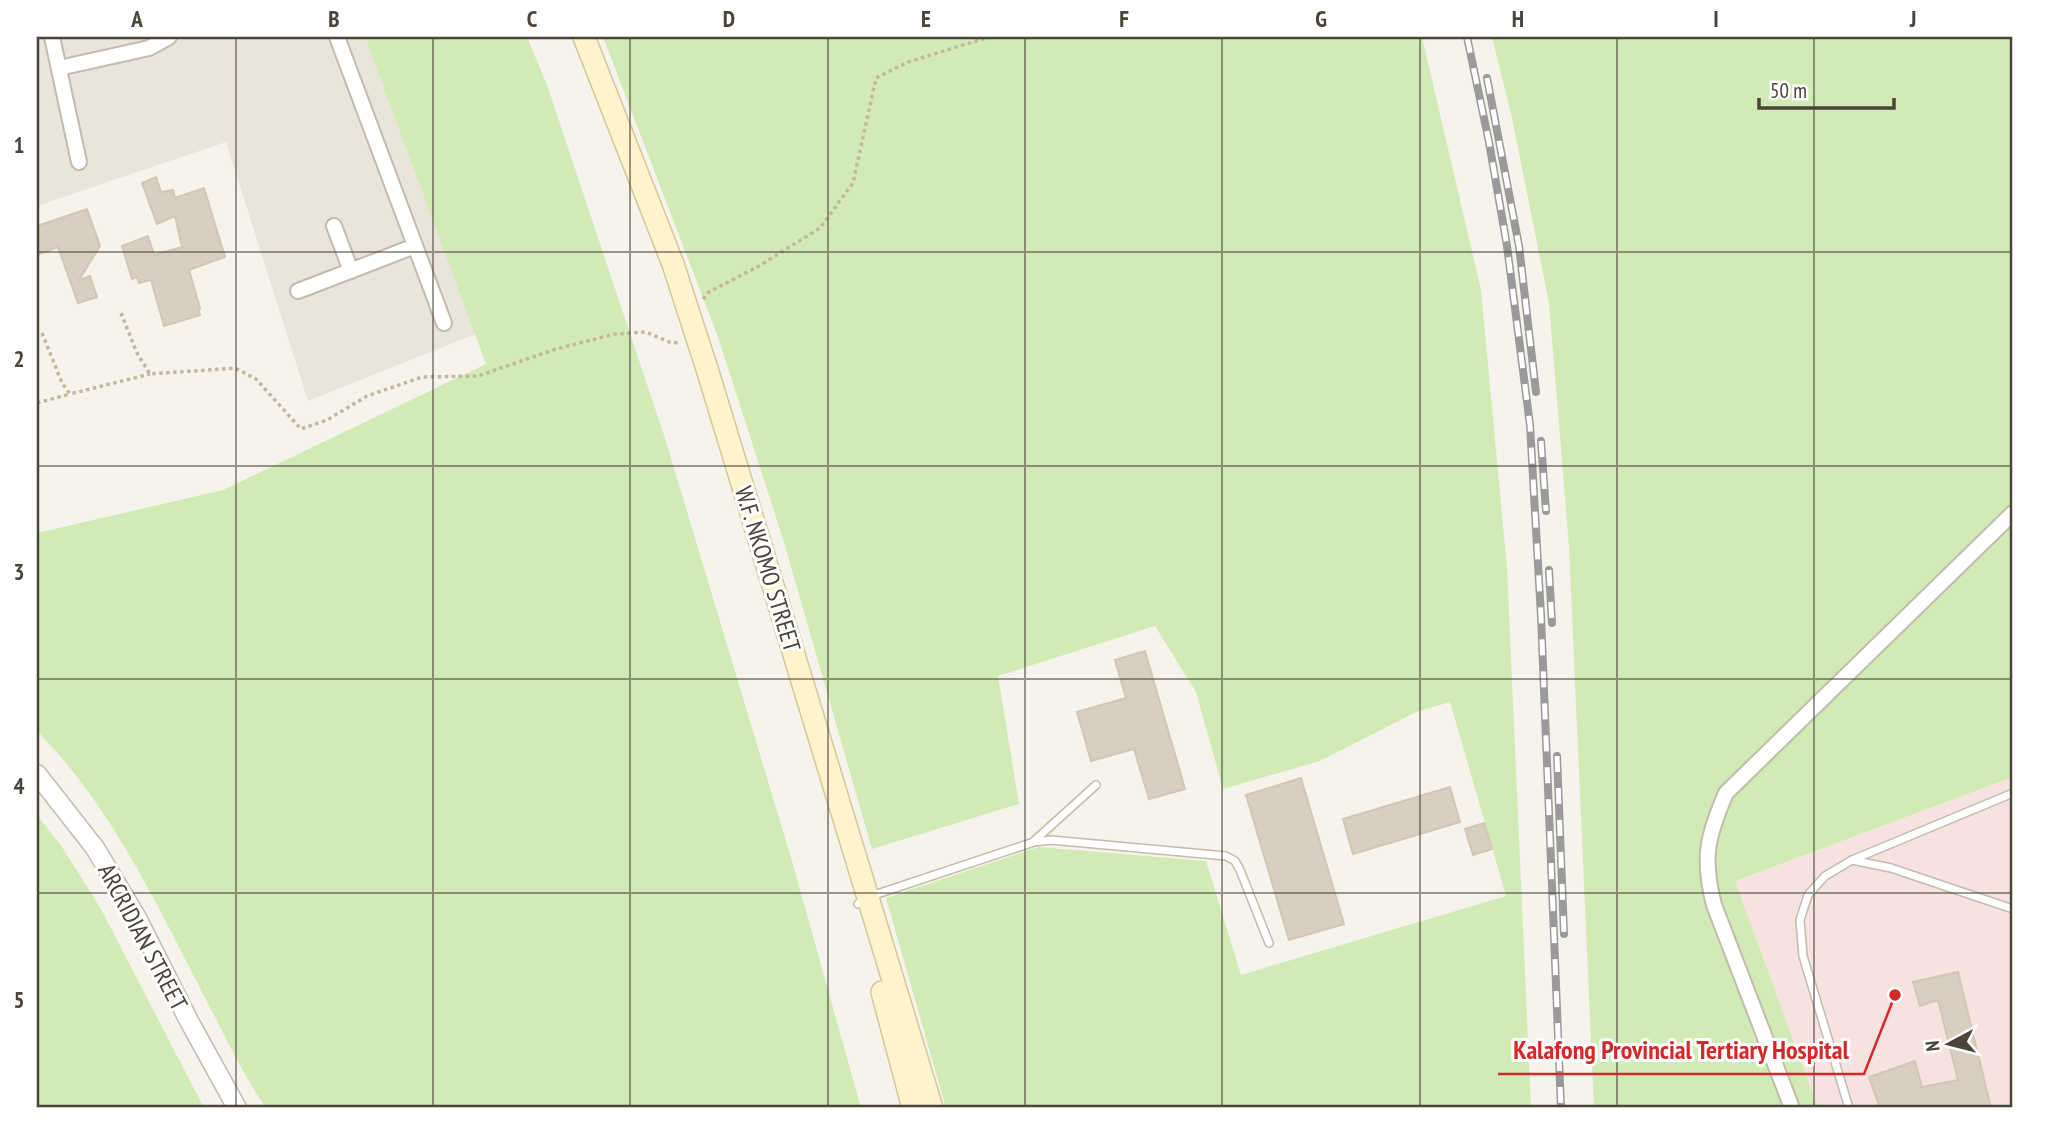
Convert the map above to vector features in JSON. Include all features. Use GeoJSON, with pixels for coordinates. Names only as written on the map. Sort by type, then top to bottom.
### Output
{"type":"FeatureCollection","features":[{"type":"Feature","properties":{"kind":"main road","name":"W.F. NKOMO STREET"},"geometry":{"type":"LineString","coordinates":[[571,37],[667,279],[689,344],[863,900],[932,1108]]}},
{"type":"Feature","properties":{"kind":"main road","name":"W.F. NKOMO STREET"},"geometry":{"type":"LineString","coordinates":[[584,37],[636,166],[690,314],[863,900],[913,1108]]}},
{"type":"Feature","properties":{"kind":"street"},"geometry":{"type":"LineString","coordinates":[[52,37],[79,162]]}},
{"type":"Feature","properties":{"kind":"street"},"geometry":{"type":"LineString","coordinates":[[59,68],[149,48],[169,37]]}},
{"type":"Feature","properties":{"kind":"street"},"geometry":{"type":"LineString","coordinates":[[337,37],[444,323]]}},
{"type":"Feature","properties":{"kind":"street"},"geometry":{"type":"LineString","coordinates":[[334,226],[351,271]]}},
{"type":"Feature","properties":{"kind":"street"},"geometry":{"type":"LineString","coordinates":[[298,291],[415,246]]}},
{"type":"Feature","properties":{"kind":"street"},"geometry":{"type":"LineString","coordinates":[[1792,1108],[1714,905],[1707,878],[1706,852],[1713,823],[1726,793],[1785,732],[2013,513]]}},
{"type":"Feature","properties":{"kind":"street","name":"ARCRIDIAN STREET"},"geometry":{"type":"LineString","coordinates":[[37,774],[95,848],[116,883],[237,1108]]}},
{"type":"Feature","properties":{"kind":"lane"},"geometry":{"type":"LineString","coordinates":[[1034,842],[1096,785]]}},
{"type":"Feature","properties":{"kind":"lane"},"geometry":{"type":"LineString","coordinates":[[1849,1108],[1802,956],[1800,920],[1808,895],[1825,876],[1852,860],[2013,793]]}},
{"type":"Feature","properties":{"kind":"lane"},"geometry":{"type":"LineString","coordinates":[[863,900],[1034,842],[1051,840],[1226,856],[1235,861],[1240,870],[1269,943]]}},
{"type":"Feature","properties":{"kind":"lane"},"geometry":{"type":"LineString","coordinates":[[1852,860],[1891,867],[2013,909]]}},
{"type":"Feature","properties":{"kind":"path"},"geometry":{"type":"LineString","coordinates":[[690,314],[709,292],[759,266],[820,228],[853,183],[876,78],[908,62],[989,37]]}},
{"type":"Feature","properties":{"kind":"path"},"geometry":{"type":"LineString","coordinates":[[121,313],[137,353],[150,374]]}},
{"type":"Feature","properties":{"kind":"path"},"geometry":{"type":"LineString","coordinates":[[37,403],[150,374],[236,368],[256,379],[302,429],[327,420],[368,396],[422,377],[478,376],[553,349],[615,334],[646,332],[668,342],[689,344]]}},
{"type":"Feature","properties":{"kind":"path"},"geometry":{"type":"LineString","coordinates":[[43,333],[62,383],[70,394]]}},
{"type":"Feature","properties":{"kind":"shaded area"},"geometry":{"type":"Polygon","coordinates":[[[37,37],[365,37],[476,334],[308,401],[226,142],[37,206],[37,37]]]}},
{"type":"Feature","properties":{"kind":"shaded area"},"geometry":{"type":"Polygon","coordinates":[[[2013,777],[2013,1108],[1818,1108],[1735,881],[2013,777]]]}},
{"type":"Feature","properties":{"kind":"green space"},"geometry":{"type":"Polygon","coordinates":[[[365,37],[527,37],[547,85],[664,435],[792,861],[861,1108],[266,1108],[238,1063],[136,866],[91,795],[37,731],[37,533],[223,490],[486,364],[365,37]]]}},
{"type":"Feature","properties":{"kind":"green space"},"geometry":{"type":"Polygon","coordinates":[[[603,37],[1422,37],[1481,290],[1507,568],[1531,1108],[946,1108],[886,898],[1038,847],[1206,861],[1241,975],[1506,896],[1450,702],[1416,712],[1320,761],[1223,789],[1196,692],[1155,626],[998,676],[1019,804],[872,849],[783,539],[718,337],[603,37]]]}},
{"type":"Feature","properties":{"kind":"green space"},"geometry":{"type":"Polygon","coordinates":[[[1492,37],[2013,37],[2013,777],[1735,881],[1818,1108],[1594,1108],[1569,547],[1549,303],[1512,118],[1492,37]]]}},
{"type":"Feature","properties":{"kind":"green space"},"geometry":{"type":"Polygon","coordinates":[[[37,815],[62,847],[101,909],[204,1108],[37,1108],[37,815]]]}},
{"type":"Feature","properties":{"kind":"building"},"geometry":{"type":"Polygon","coordinates":[[[156,177],[161,192],[173,190],[175,198],[204,188],[225,257],[189,270],[200,315],[164,326],[151,280],[139,283],[137,277],[132,279],[122,246],[148,236],[154,255],[182,247],[175,216],[157,224],[142,183],[156,177]]]}},
{"type":"Feature","properties":{"kind":"building"},"geometry":{"type":"Polygon","coordinates":[[[87,209],[100,246],[79,280],[90,276],[97,297],[78,303],[58,247],[37,255],[37,226],[87,209]]]}},
{"type":"Feature","properties":{"kind":"building"},"geometry":{"type":"Polygon","coordinates":[[[1145,651],[1185,789],[1149,799],[1134,749],[1091,761],[1077,712],[1126,698],[1115,660],[1145,651]]]}},
{"type":"Feature","properties":{"kind":"building"},"geometry":{"type":"Polygon","coordinates":[[[1301,778],[1344,924],[1289,940],[1246,795],[1301,778]]]}},
{"type":"Feature","properties":{"kind":"building"},"geometry":{"type":"Polygon","coordinates":[[[1450,787],[1460,822],[1353,854],[1343,819],[1450,787]]]}},
{"type":"Feature","properties":{"kind":"building"},"geometry":{"type":"Polygon","coordinates":[[[1484,823],[1492,849],[1473,855],[1465,829],[1484,823]]]}},
{"type":"Feature","properties":{"kind":"building"},"geometry":{"type":"Polygon","coordinates":[[[1958,972],[1991,1108],[1880,1108],[1869,1077],[1915,1061],[1922,1087],[1958,1080],[1938,1000],[1920,1006],[1913,982],[1958,972]]]}},
{"type":"Feature","properties":{"kind":"railway"},"geometry":{"type":"LineString","coordinates":[[1467,37],[1507,246],[1530,425],[1541,616],[1561,1108]]}},
{"type":"Feature","properties":{"kind":"railway"},"geometry":{"type":"LineString","coordinates":[[1487,78],[1519,246],[1536,392]]}},
{"type":"Feature","properties":{"kind":"railway"},"geometry":{"type":"LineString","coordinates":[[1541,441],[1546,511]]}},
{"type":"Feature","properties":{"kind":"railway"},"geometry":{"type":"LineString","coordinates":[[1549,570],[1552,623]]}},
{"type":"Feature","properties":{"kind":"railway"},"geometry":{"type":"LineString","coordinates":[[1557,756],[1564,934]]}},
{"type":"Feature","properties":{"kind":"place","name":"Kalafong Provincial Tertiary Hospital"},"geometry":{"type":"Point","coordinates":[1895,995]}}]}
